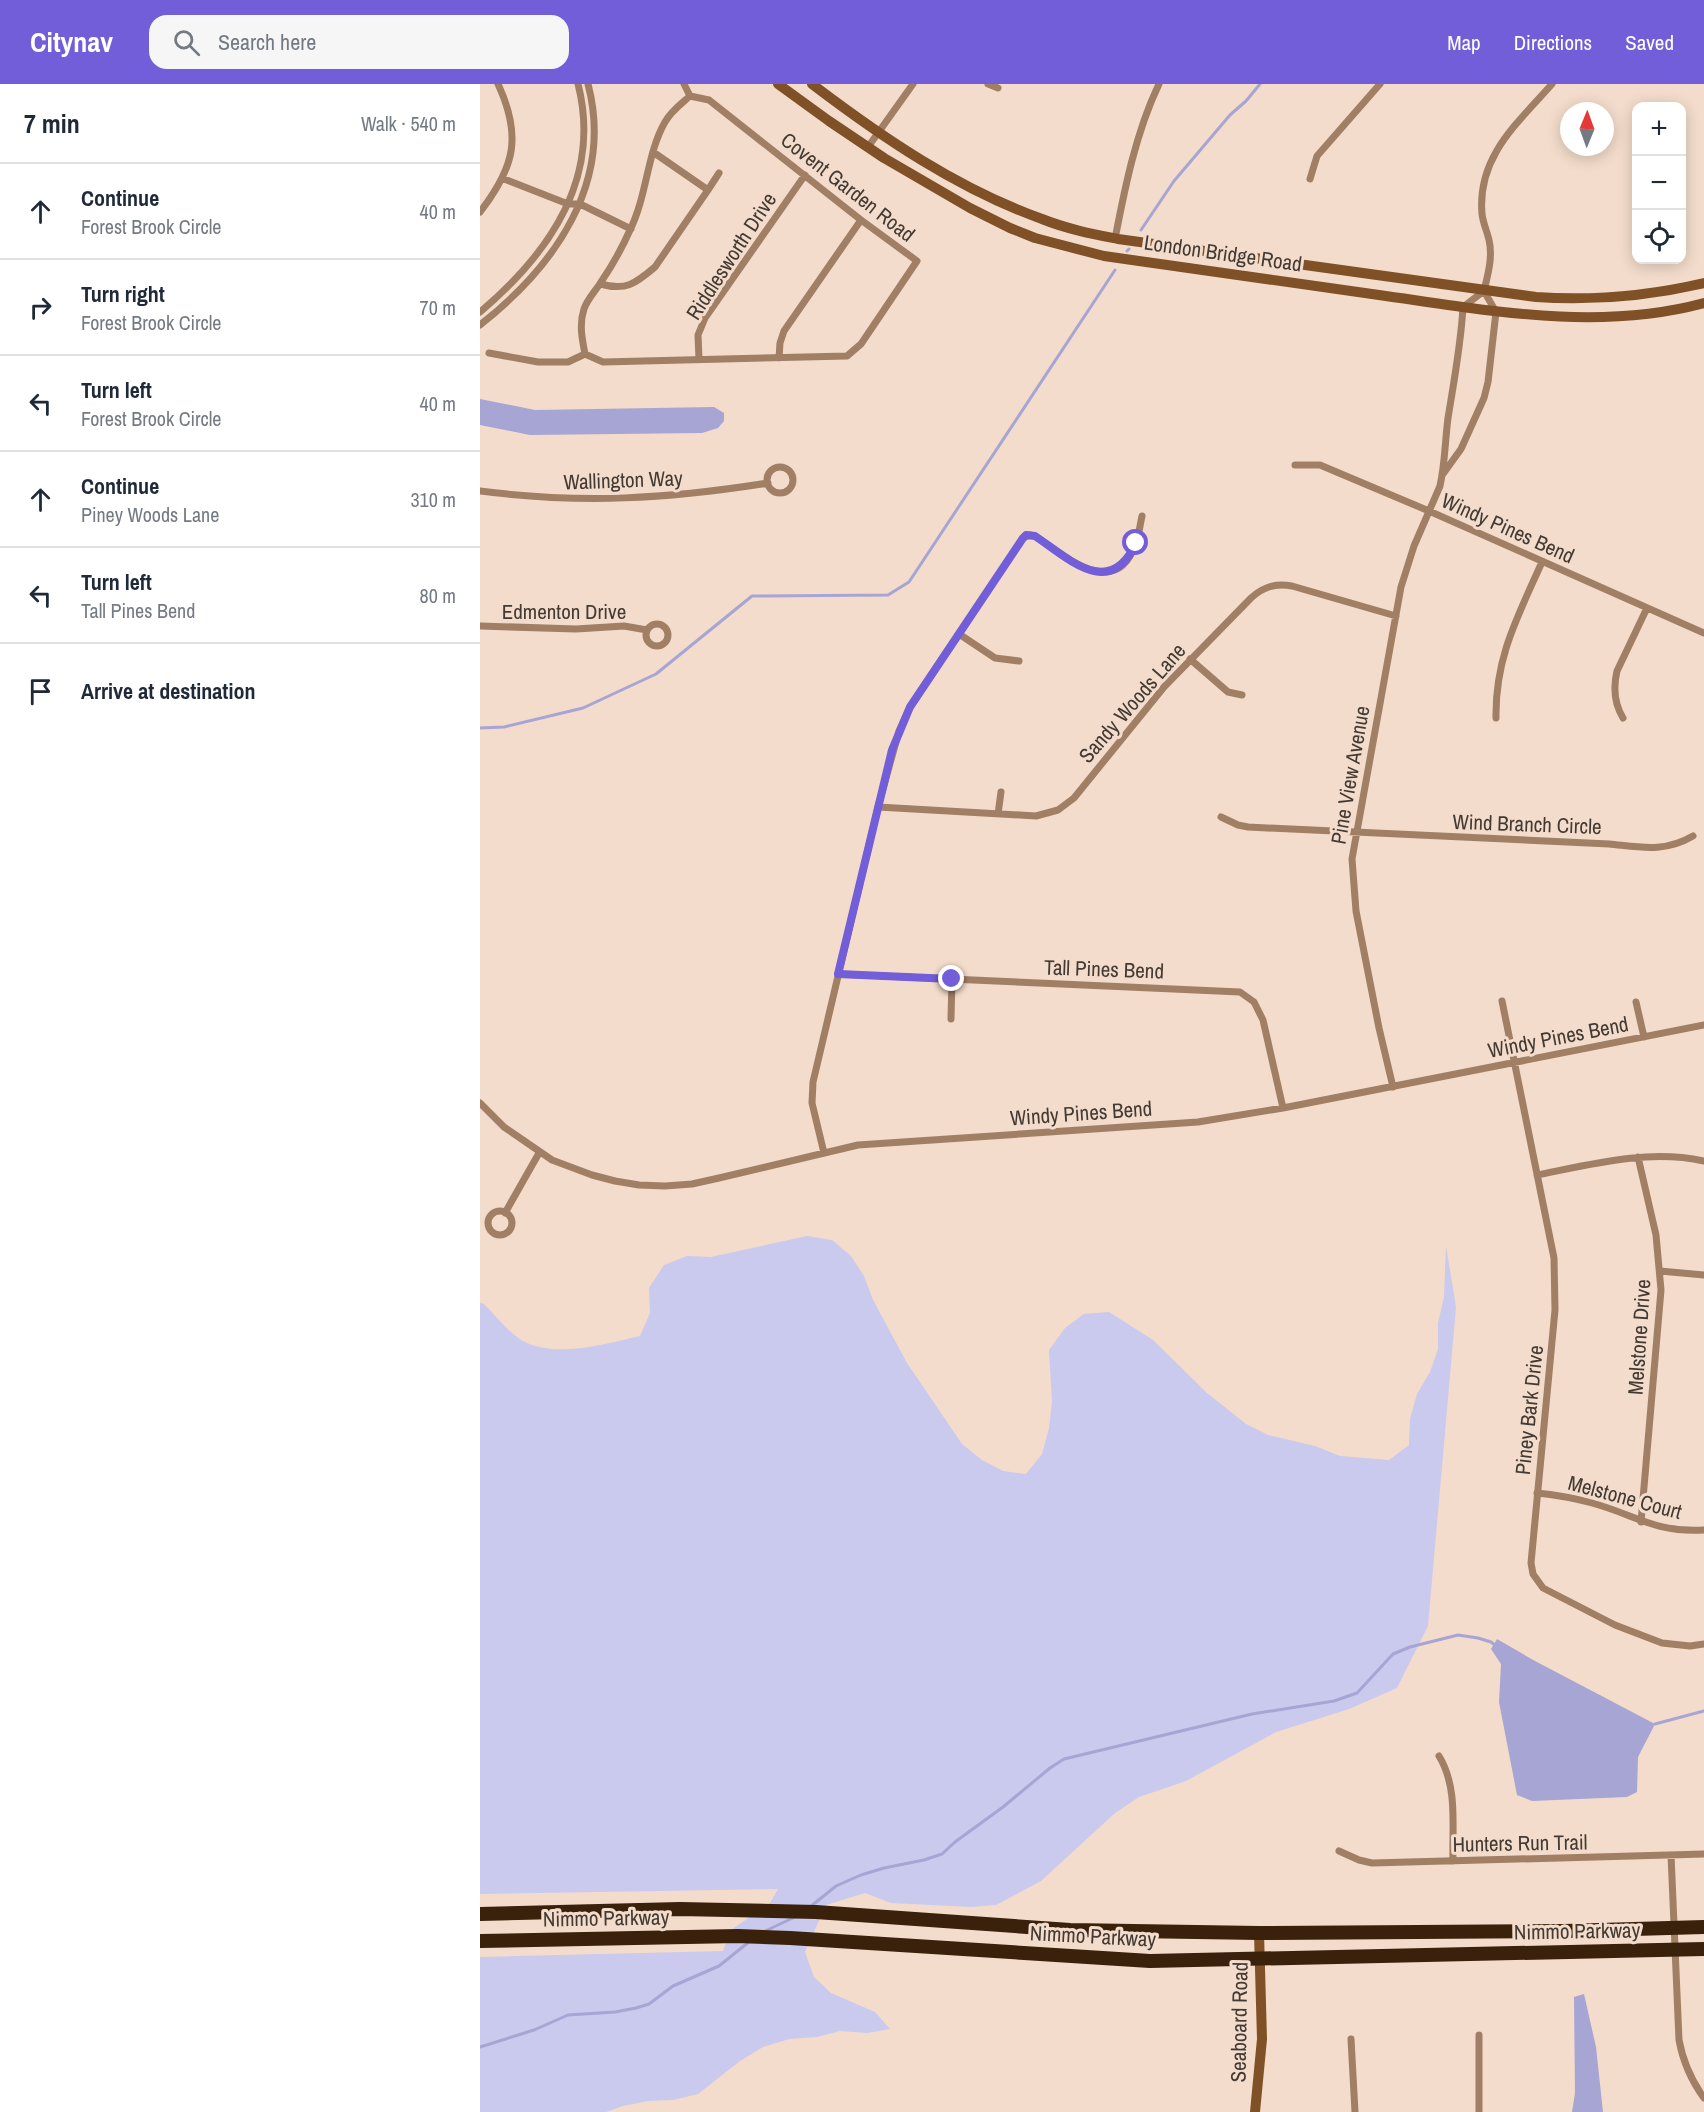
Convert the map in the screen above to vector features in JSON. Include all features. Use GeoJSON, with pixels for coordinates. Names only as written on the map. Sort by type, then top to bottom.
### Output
{"type":"FeatureCollection","features":[{"type":"Feature","properties":{"kind":"highway","name":"Nimmo Parkway"},"geometry":{"type":"LineString","coordinates":[[480,1914],[680,1909],[816,1912],[1070,1930],[1259,1933],[1553,1931],[1704,1927]]}},
{"type":"Feature","properties":{"kind":"highway","name":"Nimmo Parkway"},"geometry":{"type":"LineString","coordinates":[[480,1941],[738,1936],[1150,1962],[1704,1949]]}},
{"type":"Feature","properties":{"kind":"main road","name":"London Bridge Road"},"geometry":{"type":"LineString","coordinates":[[778,84],[868,147],[922,181],[1010,228],[1069,248],[1104,256],[1496,312],[1582,318],[1622,317],[1704,303]]}},
{"type":"Feature","properties":{"kind":"main road","name":"London Bridge Road"},"geometry":{"type":"LineString","coordinates":[[812,84],[877,132],[928,164],[1003,203],[1053,223],[1115,239],[1536,297],[1596,299],[1668,291],[1704,283]]}},
{"type":"Feature","properties":{"kind":"main road","name":"Seaboard Road"},"geometry":{"type":"LineString","coordinates":[[1255,2112],[1261,2055],[1259,1933]]}},
{"type":"Feature","properties":{"kind":"street"},"geometry":{"type":"LineString","coordinates":[[480,212],[504,179],[512,147],[513,127],[508,105],[498,84]]}},
{"type":"Feature","properties":{"kind":"street"},"geometry":{"type":"LineString","coordinates":[[480,312],[532,259],[568,204],[580,172],[585,143],[584,114],[578,84]]}},
{"type":"Feature","properties":{"kind":"street"},"geometry":{"type":"LineString","coordinates":[[480,325],[539,268],[563,235],[580,204],[591,171],[595,142],[594,111],[588,84]]}},
{"type":"Feature","properties":{"kind":"street"},"geometry":{"type":"LineString","coordinates":[[489,353],[538,362],[568,362],[585,354],[581,326],[584,311],[590,296],[600,284],[631,229],[641,205],[653,152],[664,123],[672,111],[690,96],[684,84]]}},
{"type":"Feature","properties":{"kind":"street"},"geometry":{"type":"LineString","coordinates":[[868,147],[913,84]]}},
{"type":"Feature","properties":{"kind":"street"},"geometry":{"type":"LineString","coordinates":[[988,84],[998,88]]}},
{"type":"Feature","properties":{"kind":"street"},"geometry":{"type":"LineString","coordinates":[[1115,239],[1129,175],[1148,106],[1159,84]]}},
{"type":"Feature","properties":{"kind":"street"},"geometry":{"type":"LineString","coordinates":[[1310,179],[1317,156],[1380,84]]}},
{"type":"Feature","properties":{"kind":"street"},"geometry":{"type":"LineString","coordinates":[[1496,312],[1484,291],[1490,257],[1489,239],[1482,212],[1487,169],[1499,145],[1552,84]]}},
{"type":"Feature","properties":{"kind":"street","name":"Covent Garden Road"},"geometry":{"type":"LineString","coordinates":[[585,354],[603,362],[847,356],[861,344],[916,261],[709,100],[690,96]]}},
{"type":"Feature","properties":{"kind":"street"},"geometry":{"type":"LineString","coordinates":[[653,152],[708,190]]}},
{"type":"Feature","properties":{"kind":"street"},"geometry":{"type":"LineString","coordinates":[[600,284],[622,288],[655,267],[719,173]]}},
{"type":"Feature","properties":{"kind":"street","name":"Riddlesworth Drive"},"geometry":{"type":"LineString","coordinates":[[699,359],[698,334],[705,318],[805,175]]}},
{"type":"Feature","properties":{"kind":"street"},"geometry":{"type":"LineString","coordinates":[[504,179],[568,204],[580,204],[631,229]]}},
{"type":"Feature","properties":{"kind":"street"},"geometry":{"type":"LineString","coordinates":[[779,358],[784,331],[861,220]]}},
{"type":"Feature","properties":{"kind":"street"},"geometry":{"type":"LineString","coordinates":[[1463,307],[1484,291]]}},
{"type":"Feature","properties":{"kind":"street","name":"Pine View Avenue"},"geometry":{"type":"LineString","coordinates":[[1443,474],[1446,432],[1462,330],[1463,307]]}},
{"type":"Feature","properties":{"kind":"street","name":"Pine View Avenue"},"geometry":{"type":"LineString","coordinates":[[1393,1087],[1356,911],[1352,859],[1407,566],[1443,474],[1461,449],[1484,398],[1496,312]]}},
{"type":"Feature","properties":{"kind":"street","name":"Windy Pines Bend"},"geometry":{"type":"LineString","coordinates":[[1295,465],[1320,465],[1704,633]]}},
{"type":"Feature","properties":{"kind":"street","name":"Wallington Way"},"geometry":{"type":"LineString","coordinates":[[480,491],[557,499],[644,499],[768,483]]}},
{"type":"Feature","properties":{"kind":"street"},"geometry":{"type":"LineString","coordinates":[[824,1153],[812,1103],[812,1091],[892,750],[910,707],[1023,538],[1030,535],[1035,536],[1084,569],[1101,573],[1119,567],[1132,553],[1142,516]]}},
{"type":"Feature","properties":{"kind":"street"},"geometry":{"type":"LineString","coordinates":[[1496,718],[1497,683],[1502,655],[1542,562]]}},
{"type":"Feature","properties":{"kind":"street","name":"Sandy Woods Lane"},"geometry":{"type":"LineString","coordinates":[[878,807],[1036,816],[1058,810],[1067,804],[1138,716],[1259,591],[1276,585],[1292,586],[1396,616]]}},
{"type":"Feature","properties":{"kind":"street"},"geometry":{"type":"LineString","coordinates":[[1623,718],[1616,704],[1614,693],[1617,671],[1647,608]]}},
{"type":"Feature","properties":{"kind":"street","name":"Edmenton Drive"},"geometry":{"type":"LineString","coordinates":[[480,626],[576,629],[624,626],[647,630]]}},
{"type":"Feature","properties":{"kind":"street"},"geometry":{"type":"LineString","coordinates":[[959,634],[995,658],[1019,661]]}},
{"type":"Feature","properties":{"kind":"street"},"geometry":{"type":"LineString","coordinates":[[1191,659],[1228,692],[1234,695],[1242,694]]}},
{"type":"Feature","properties":{"kind":"street"},"geometry":{"type":"LineString","coordinates":[[998,814],[1001,792]]}},
{"type":"Feature","properties":{"kind":"street","name":"Wind Branch Circle"},"geometry":{"type":"LineString","coordinates":[[1221,817],[1248,827],[1659,848],[1671,846],[1693,836]]}},
{"type":"Feature","properties":{"kind":"street","name":"Tall Pines Bend"},"geometry":{"type":"LineString","coordinates":[[838,974],[1240,992],[1254,1002],[1263,1020],[1283,1108]]}},
{"type":"Feature","properties":{"kind":"street"},"geometry":{"type":"LineString","coordinates":[[951,1019],[952,979]]}},
{"type":"Feature","properties":{"kind":"street","name":"Piney Bark Drive"},"geometry":{"type":"LineString","coordinates":[[1502,1001],[1554,1258],[1555,1301],[1531,1563],[1533,1574],[1543,1588],[1605,1620],[1655,1642],[1674,1645],[1704,1644]]}},
{"type":"Feature","properties":{"kind":"street"},"geometry":{"type":"LineString","coordinates":[[1636,1002],[1644,1037]]}},
{"type":"Feature","properties":{"kind":"street","name":"Windy Pines Bend"},"geometry":{"type":"LineString","coordinates":[[480,1103],[504,1127],[552,1160],[592,1175],[639,1185],[664,1186],[692,1184],[876,1143],[1198,1122],[1393,1087],[1704,1025]]}},
{"type":"Feature","properties":{"kind":"street"},"geometry":{"type":"LineString","coordinates":[[505,1213],[539,1153]]}},
{"type":"Feature","properties":{"kind":"street"},"geometry":{"type":"LineString","coordinates":[[1537,1175],[1615,1159],[1638,1157],[1668,1157],[1704,1161]]}},
{"type":"Feature","properties":{"kind":"street","name":"Melstone Drive"},"geometry":{"type":"LineString","coordinates":[[1638,1157],[1650,1204],[1661,1290],[1641,1522]]}},
{"type":"Feature","properties":{"kind":"street"},"geometry":{"type":"LineString","coordinates":[[1660,1271],[1704,1275]]}},
{"type":"Feature","properties":{"kind":"street","name":"Melstone Court"},"geometry":{"type":"LineString","coordinates":[[1537,1493],[1592,1503],[1641,1522],[1671,1530],[1704,1530]]}},
{"type":"Feature","properties":{"kind":"street"},"geometry":{"type":"LineString","coordinates":[[1440,1756],[1452,1787],[1453,1861]]}},
{"type":"Feature","properties":{"kind":"street","name":"Hunters Run Trail"},"geometry":{"type":"LineString","coordinates":[[1339,1851],[1372,1863],[1704,1854]]}},
{"type":"Feature","properties":{"kind":"street"},"geometry":{"type":"LineString","coordinates":[[1671,1855],[1679,2040],[1686,2066],[1704,2098]]}},
{"type":"Feature","properties":{"kind":"street"},"geometry":{"type":"LineString","coordinates":[[1479,2035],[1479,2112]]}},
{"type":"Feature","properties":{"kind":"street"},"geometry":{"type":"LineString","coordinates":[[1351,2039],[1355,2112]]}},
{"type":"Feature","properties":{"kind":"shaded area"},"geometry":{"type":"Polygon","coordinates":[[[480,399],[535,410],[714,407],[724,413],[724,421],[718,428],[702,433],[530,435],[480,425],[480,399]]]}},
{"type":"Feature","properties":{"kind":"shaded area"},"geometry":{"type":"Polygon","coordinates":[[[807,1236],[832,1240],[851,1256],[864,1276],[873,1300],[907,1363],[962,1444],[982,1460],[1003,1471],[1026,1474],[1042,1454],[1049,1428],[1052,1402],[1049,1350],[1065,1328],[1084,1314],[1109,1312],[1153,1340],[1207,1393],[1246,1424],[1268,1435],[1315,1446],[1340,1456],[1389,1460],[1409,1445],[1410,1419],[1417,1394],[1430,1372],[1438,1349],[1438,1323],[1444,1297],[1446,1246],[1456,1307],[1428,1626],[1397,1688],[1349,1709],[1276,1732],[1186,1781],[1139,1797],[1115,1813],[1041,1881],[996,1905],[971,1907],[891,1903],[865,1893],[826,1905],[805,1952],[814,1977],[831,1993],[875,2012],[890,2029],[867,2033],[840,2031],[817,2037],[789,2039],[763,2047],[740,2061],[698,2094],[673,2100],[648,2101],[606,2112],[480,2112],[480,1957],[723,1951],[731,1930],[770,1903],[778,1889],[480,1894],[480,1303],[484,1304],[517,1337],[530,1344],[545,1348],[577,1349],[610,1343],[640,1336],[650,1313],[649,1288],[664,1265],[687,1256],[711,1257],[807,1236]]]}},
{"type":"Feature","properties":{"kind":"shaded area"},"geometry":{"type":"Polygon","coordinates":[[[1497,1639],[1655,1724],[1638,1757],[1637,1792],[1627,1797],[1532,1801],[1517,1795],[1499,1702],[1501,1664],[1491,1649],[1497,1639]]]}},
{"type":"Feature","properties":{"kind":"shaded area"},"geometry":{"type":"Polygon","coordinates":[[[1584,1994],[1596,2047],[1603,2112],[1572,2112],[1575,2093],[1574,1997],[1584,1994]]]}},
{"type":"Feature","properties":{"kind":"waterway"},"geometry":{"type":"LineString","coordinates":[[1141,230],[1174,181],[1230,115],[1260,84]]}},
{"type":"Feature","properties":{"kind":"waterway"},"geometry":{"type":"LineString","coordinates":[[480,728],[504,727],[583,708],[656,674],[752,596],[888,595],[909,582],[1115,270]]}},
{"type":"Feature","properties":{"kind":"waterway"},"geometry":{"type":"LineString","coordinates":[[810,1907],[836,1886],[861,1875],[942,1854],[1064,1759],[1252,1714],[1334,1701],[1357,1693],[1393,1654],[1410,1647],[1458,1635],[1478,1638],[1496,1646]]}},
{"type":"Feature","properties":{"kind":"waterway"},"geometry":{"type":"LineString","coordinates":[[1655,1724],[1704,1711]]}},
{"type":"Feature","properties":{"kind":"waterway"},"geometry":{"type":"LineString","coordinates":[[763,1932],[795,1917]]}},
{"type":"Feature","properties":{"kind":"waterway"},"geometry":{"type":"LineString","coordinates":[[480,2047],[534,2030],[568,2015],[615,2012],[649,2004],[673,1986],[719,1966],[750,1941]]}},
{"type":"Feature","properties":{"kind":"route"},"geometry":{"type":"LineString","coordinates":[[952,979],[838,974],[892,750],[899,730],[927,680],[1026,535],[1035,536],[1084,569],[1101,573],[1111,571],[1125,562],[1136,543]]}}]}
